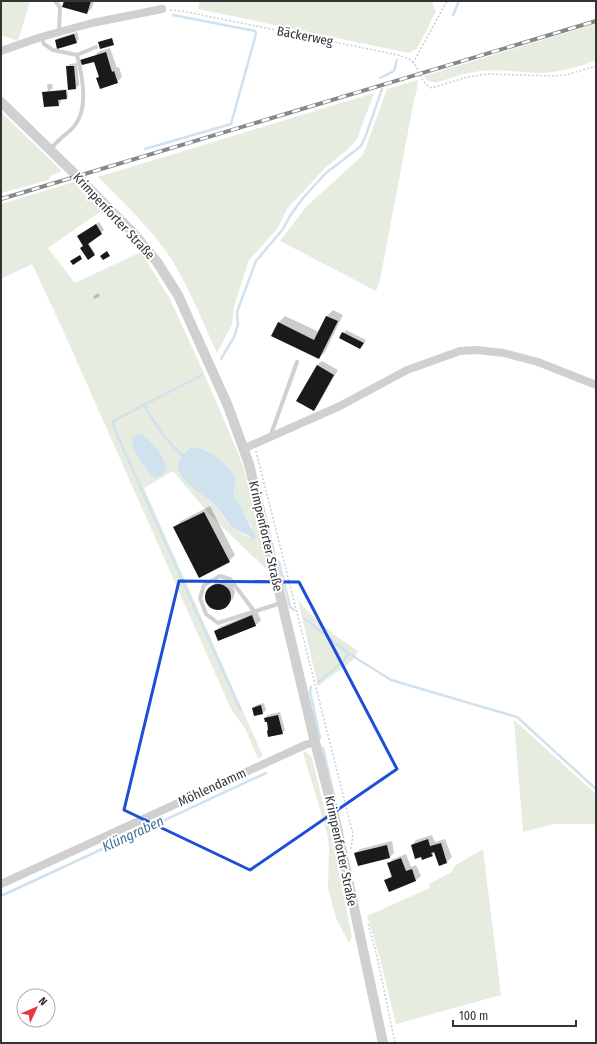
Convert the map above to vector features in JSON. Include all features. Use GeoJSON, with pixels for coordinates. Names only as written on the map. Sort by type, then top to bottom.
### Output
{"type":"FeatureCollection","features":[{"type":"Feature","properties":{"kind":"street"},"geometry":{"type":"LineString","coordinates":[[1,51],[41,37],[92,23],[162,9]]}},
{"type":"Feature","properties":{"kind":"street","name":"Krimpenforter Straße"},"geometry":{"type":"LineString","coordinates":[[1,102],[134,234],[157,262],[168,278],[200,342],[225,399],[249,464],[315,742],[336,822],[383,1043]]}},
{"type":"Feature","properties":{"kind":"street"},"geometry":{"type":"LineString","coordinates":[[244,450],[340,406],[407,370],[460,352],[477,350],[504,353],[538,362],[596,385]]}},
{"type":"Feature","properties":{"kind":"street","name":"Möhlendamm"},"geometry":{"type":"LineString","coordinates":[[1,884],[305,745],[315,742]]}},
{"type":"Feature","properties":{"kind":"lane"},"geometry":{"type":"LineString","coordinates":[[55,1],[60,6],[59,32]]}},
{"type":"Feature","properties":{"kind":"lane"},"geometry":{"type":"LineString","coordinates":[[41,37],[44,44],[53,50],[77,55],[96,47]]}},
{"type":"Feature","properties":{"kind":"lane"},"geometry":{"type":"LineString","coordinates":[[50,150],[58,140],[75,126],[80,118],[83,107],[83,79],[77,55]]}},
{"type":"Feature","properties":{"kind":"lane"},"geometry":{"type":"LineString","coordinates":[[269,439],[297,362]]}},
{"type":"Feature","properties":{"kind":"lane"},"geometry":{"type":"LineString","coordinates":[[254,611],[230,579],[220,576],[204,585],[200,598],[206,614],[218,623],[282,603]]}},
{"type":"Feature","properties":{"kind":"path"},"geometry":{"type":"LineString","coordinates":[[447,1],[413,63],[427,86],[432,88],[474,76],[488,74],[550,76],[566,75],[596,66]]}},
{"type":"Feature","properties":{"kind":"path","name":"Bäckerweg"},"geometry":{"type":"LineString","coordinates":[[162,9],[182,11],[398,55],[408,58],[413,63]]}},
{"type":"Feature","properties":{"kind":"path"},"geometry":{"type":"LineString","coordinates":[[315,685],[353,834],[351,850]]}},
{"type":"Feature","properties":{"kind":"path"},"geometry":{"type":"LineString","coordinates":[[366,919],[377,956],[395,1043]]}},
{"type":"Feature","properties":{"kind":"highlighted area"},"geometry":{"type":"Polygon","coordinates":[[[179,581],[299,582],[397,769],[250,870],[124,810],[179,581]]]}},
{"type":"Feature","properties":{"kind":"shaded area"},"geometry":{"type":"Polygon","coordinates":[[[1,1],[30,1],[18,41],[1,35],[1,1]]]}},
{"type":"Feature","properties":{"kind":"shaded area"},"geometry":{"type":"Polygon","coordinates":[[[200,1],[433,1],[436,11],[417,49],[409,53],[198,9],[200,1]]]}},
{"type":"Feature","properties":{"kind":"shaded area"},"geometry":{"type":"Polygon","coordinates":[[[596,24],[596,60],[574,68],[545,73],[488,70],[463,74],[436,82],[427,80],[424,76],[596,24]]]}},
{"type":"Feature","properties":{"kind":"shaded area"},"geometry":{"type":"Polygon","coordinates":[[[418,80],[380,280],[376,291],[280,241],[306,207],[363,155],[387,89],[418,80]]]}},
{"type":"Feature","properties":{"kind":"shaded area"},"geometry":{"type":"Polygon","coordinates":[[[374,93],[357,139],[348,149],[325,168],[287,209],[277,229],[249,260],[234,306],[232,324],[217,353],[189,292],[170,257],[145,225],[98,177],[374,93]]]}},
{"type":"Feature","properties":{"kind":"shaded area"},"geometry":{"type":"Polygon","coordinates":[[[1,111],[62,171],[52,175],[48,180],[1,193],[1,111]]]}},
{"type":"Feature","properties":{"kind":"shaded area"},"geometry":{"type":"Polygon","coordinates":[[[74,182],[101,211],[48,248],[75,283],[141,252],[170,299],[203,371],[244,469],[269,572],[210,515],[173,471],[144,488],[263,756],[258,759],[246,730],[231,709],[63,330],[32,264],[1,279],[1,204],[74,182]],[[150,440],[144,466],[154,478],[167,467],[150,440]],[[191,447],[180,460],[203,495],[216,506],[227,522],[242,534],[251,538],[252,527],[240,504],[233,495],[232,473],[219,459],[209,452],[191,447]]]}},
{"type":"Feature","properties":{"kind":"shaded area"},"geometry":{"type":"Polygon","coordinates":[[[298,600],[311,615],[326,628],[358,651],[353,660],[318,686],[298,600]]]}},
{"type":"Feature","properties":{"kind":"shaded area"},"geometry":{"type":"Polygon","coordinates":[[[514,720],[596,794],[596,824],[554,824],[523,832],[514,720]]]}},
{"type":"Feature","properties":{"kind":"shaded area"},"geometry":{"type":"Polygon","coordinates":[[[303,751],[309,754],[312,758],[334,848],[352,937],[349,943],[336,918],[328,888],[329,848],[327,832],[303,751]]]}},
{"type":"Feature","properties":{"kind":"shaded area"},"geometry":{"type":"Polygon","coordinates":[[[483,849],[501,995],[396,1024],[379,955],[367,916],[430,888],[429,884],[452,872],[454,866],[483,849]]]}},
{"type":"Feature","properties":{"kind":"water"},"geometry":{"type":"Polygon","coordinates":[[[138,434],[148,439],[156,447],[162,457],[167,467],[161,476],[154,478],[137,455],[132,438],[138,434]]]}},
{"type":"Feature","properties":{"kind":"water"},"geometry":{"type":"Polygon","coordinates":[[[191,447],[211,453],[236,477],[233,495],[240,504],[256,537],[254,540],[230,525],[215,505],[182,477],[178,465],[181,458],[191,447]]]}},
{"type":"Feature","properties":{"kind":"building"},"geometry":{"type":"Polygon","coordinates":[[[64,1],[91,1],[87,14],[62,7],[64,1]]]}},
{"type":"Feature","properties":{"kind":"building"},"geometry":{"type":"Polygon","coordinates":[[[74,34],[77,43],[57,49],[55,40],[74,34]]]}},
{"type":"Feature","properties":{"kind":"building"},"geometry":{"type":"Polygon","coordinates":[[[112,38],[114,45],[100,49],[98,42],[112,38]]]}},
{"type":"Feature","properties":{"kind":"building"},"geometry":{"type":"Polygon","coordinates":[[[106,52],[112,72],[114,71],[118,83],[100,89],[96,78],[99,77],[94,62],[82,65],[80,60],[106,52]]]}},
{"type":"Feature","properties":{"kind":"building"},"geometry":{"type":"Polygon","coordinates":[[[66,66],[74,66],[76,89],[68,90],[66,66]]]}},
{"type":"Feature","properties":{"kind":"building"},"geometry":{"type":"Polygon","coordinates":[[[66,90],[67,99],[58,100],[59,106],[44,107],[42,92],[66,90]]]}},
{"type":"Feature","properties":{"kind":"building"},"geometry":{"type":"Polygon","coordinates":[[[96,224],[102,234],[88,244],[95,255],[88,260],[80,248],[83,246],[77,236],[96,224]]]}},
{"type":"Feature","properties":{"kind":"building"},"geometry":{"type":"Polygon","coordinates":[[[107,251],[110,256],[103,260],[100,256],[107,251]]]}},
{"type":"Feature","properties":{"kind":"building"},"geometry":{"type":"Polygon","coordinates":[[[80,255],[82,259],[73,265],[70,261],[80,255]]]}},
{"type":"Feature","properties":{"kind":"building"},"geometry":{"type":"Polygon","coordinates":[[[326,316],[338,321],[319,359],[271,336],[278,322],[314,340],[326,316]]]}},
{"type":"Feature","properties":{"kind":"building"},"geometry":{"type":"Polygon","coordinates":[[[342,332],[364,343],[360,349],[339,338],[342,332]]]}},
{"type":"Feature","properties":{"kind":"building"},"geometry":{"type":"Polygon","coordinates":[[[317,365],[334,375],[314,411],[296,401],[317,365]]]}},
{"type":"Feature","properties":{"kind":"building"},"geometry":{"type":"Polygon","coordinates":[[[204,512],[230,562],[199,578],[173,527],[204,512]]]}},
{"type":"Feature","properties":{"kind":"building"},"geometry":{"type":"Polygon","coordinates":[[[218,584],[227,588],[231,597],[227,606],[218,610],[209,606],[205,597],[209,588],[218,584]]]}},
{"type":"Feature","properties":{"kind":"building"},"geometry":{"type":"Polygon","coordinates":[[[252,615],[256,626],[218,641],[214,631],[252,615]]]}},
{"type":"Feature","properties":{"kind":"building"},"geometry":{"type":"Polygon","coordinates":[[[261,705],[263,714],[254,716],[252,708],[261,705]]]}},
{"type":"Feature","properties":{"kind":"building"},"geometry":{"type":"Polygon","coordinates":[[[278,715],[283,734],[268,737],[267,722],[265,722],[264,718],[278,715]]]}},
{"type":"Feature","properties":{"kind":"building"},"geometry":{"type":"Polygon","coordinates":[[[428,839],[430,846],[441,843],[447,863],[439,866],[434,852],[431,853],[433,856],[422,860],[421,857],[415,859],[411,845],[428,839]]]}},
{"type":"Feature","properties":{"kind":"building"},"geometry":{"type":"Polygon","coordinates":[[[387,845],[390,858],[358,866],[354,853],[387,845]]]}},
{"type":"Feature","properties":{"kind":"building"},"geometry":{"type":"Polygon","coordinates":[[[401,858],[406,871],[412,869],[416,881],[389,892],[384,880],[392,877],[387,863],[401,858]]]}},
{"type":"Feature","properties":{"kind":"waterway"},"geometry":{"type":"LineString","coordinates":[[453,15],[459,1]]}},
{"type":"Feature","properties":{"kind":"waterway"},"geometry":{"type":"LineString","coordinates":[[145,149],[231,124],[256,34],[255,31],[173,15]]}},
{"type":"Feature","properties":{"kind":"waterway"},"geometry":{"type":"LineString","coordinates":[[380,78],[394,71],[397,60]]}},
{"type":"Feature","properties":{"kind":"waterway"},"geometry":{"type":"LineString","coordinates":[[221,359],[234,337],[238,324],[237,312],[256,261],[283,229],[303,198],[326,173],[361,146],[382,89]]}},
{"type":"Feature","properties":{"kind":"waterway"},"geometry":{"type":"LineString","coordinates":[[202,375],[113,421],[114,428],[240,709]]}},
{"type":"Feature","properties":{"kind":"waterway"},"geometry":{"type":"LineString","coordinates":[[144,405],[161,432],[171,445],[183,456]]}},
{"type":"Feature","properties":{"kind":"waterway"},"geometry":{"type":"LineString","coordinates":[[279,562],[290,607],[294,610]]}},
{"type":"Feature","properties":{"kind":"waterway"},"geometry":{"type":"LineString","coordinates":[[305,619],[348,653],[391,680],[517,717],[596,789]]}},
{"type":"Feature","properties":{"kind":"waterway"},"geometry":{"type":"LineString","coordinates":[[318,682],[344,661],[348,653]]}},
{"type":"Feature","properties":{"kind":"waterway"},"geometry":{"type":"LineString","coordinates":[[311,687],[310,691],[320,738]]}},
{"type":"Feature","properties":{"kind":"waterway"},"geometry":{"type":"LineString","coordinates":[[323,748],[337,809]]}},
{"type":"Feature","properties":{"kind":"waterway","name":"Klüngraben"},"geometry":{"type":"LineString","coordinates":[[1,896],[266,773]]}},
{"type":"Feature","properties":{"kind":"railway"},"geometry":{"type":"LineString","coordinates":[[1,199],[596,21]]}}]}
